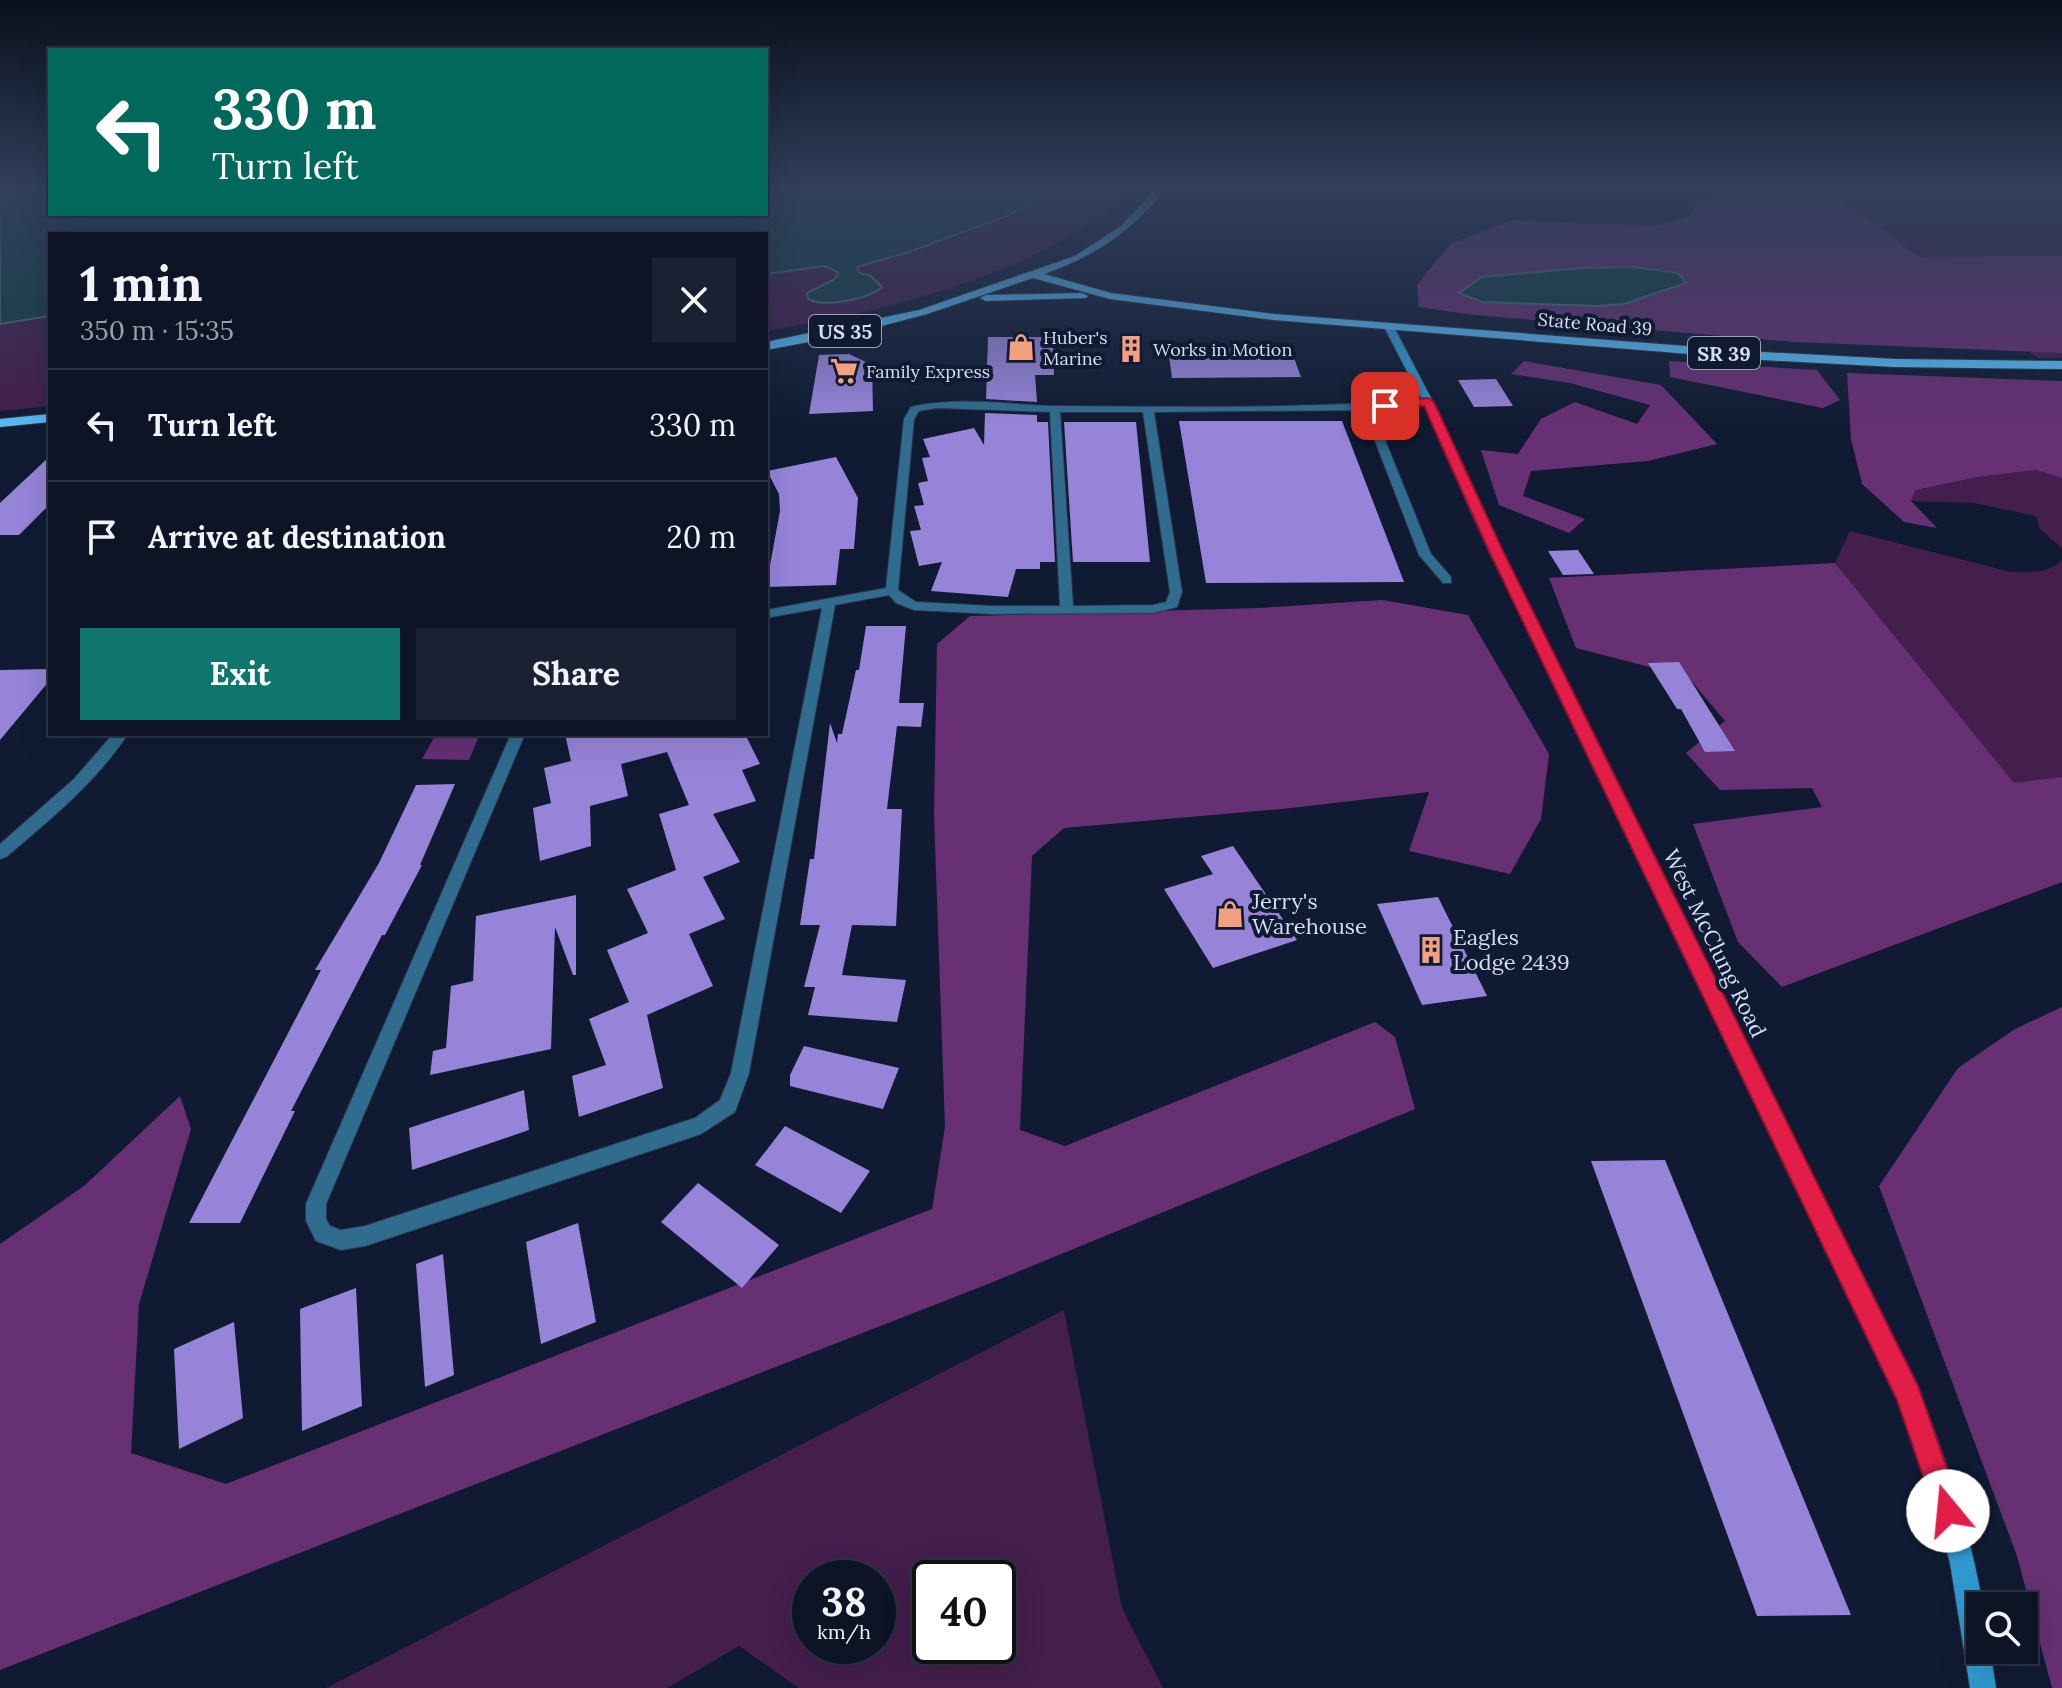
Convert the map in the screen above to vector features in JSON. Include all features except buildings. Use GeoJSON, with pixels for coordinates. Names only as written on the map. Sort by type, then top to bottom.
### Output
{"type":"FeatureCollection","features":[{"type":"Feature","properties":{"kind":"main road","name":"US 35"},"geometry":{"type":"LineString","coordinates":[[768,346],[851,330],[962,300],[1049,268]]}},
{"type":"Feature","properties":{"kind":"main road","name":"State Road 39"},"geometry":{"type":"LineString","coordinates":[[1033,274],[1110,296],[1212,311],[1775,357],[1895,363],[2062,365]]}},
{"type":"Feature","properties":{"kind":"main road"},"geometry":{"type":"LineString","coordinates":[[962,300],[1031,295],[1110,296]]}},
{"type":"Feature","properties":{"kind":"main road"},"geometry":{"type":"LineString","coordinates":[[0,423],[48,418]]}},
{"type":"Feature","properties":{"kind":"street","name":"West McClung Road"},"geometry":{"type":"LineString","coordinates":[[1388,325],[1909,1395],[1963,1563],[1983,1688]]}},
{"type":"Feature","properties":{"kind":"street"},"geometry":{"type":"LineString","coordinates":[[892,591],[909,419],[915,409],[937,405],[1055,409],[1367,407],[1428,402]]}},
{"type":"Feature","properties":{"kind":"street"},"geometry":{"type":"LineString","coordinates":[[1367,407],[1425,555],[1447,580]]}},
{"type":"Feature","properties":{"kind":"street"},"geometry":{"type":"LineString","coordinates":[[892,591],[914,606],[1153,609],[1172,604],[1176,592],[1148,408]]}},
{"type":"Feature","properties":{"kind":"street"},"geometry":{"type":"LineString","coordinates":[[1055,409],[1067,609]]}},
{"type":"Feature","properties":{"kind":"street"},"geometry":{"type":"LineString","coordinates":[[768,614],[892,591]]}},
{"type":"Feature","properties":{"kind":"street"},"geometry":{"type":"LineString","coordinates":[[517,736],[316,1204],[316,1221],[323,1234],[341,1240],[365,1236],[701,1125],[728,1106],[740,1073],[829,603]]}},
{"type":"Feature","properties":{"kind":"street"},"geometry":{"type":"LineString","coordinates":[[0,853],[90,771],[119,736]]}},
{"type":"Feature","properties":{"kind":"shaded area"},"geometry":{"type":"Polygon","coordinates":[[[0,268],[48,268],[48,316],[0,324],[0,268]]]}},
{"type":"Feature","properties":{"kind":"shaded area"},"geometry":{"type":"Polygon","coordinates":[[[768,268],[811,268],[768,274],[768,268]]]}},
{"type":"Feature","properties":{"kind":"shaded area"},"geometry":{"type":"Polygon","coordinates":[[[821,268],[1006,268],[914,299],[768,331],[768,274],[821,268]]]}},
{"type":"Feature","properties":{"kind":"shaded area"},"geometry":{"type":"Polygon","coordinates":[[[828,268],[857,268],[859,273],[871,276],[882,287],[846,301],[825,303],[808,299],[807,293],[835,279],[838,272],[828,268]]]}},
{"type":"Feature","properties":{"kind":"shaded area"},"geometry":{"type":"Polygon","coordinates":[[[1431,268],[1594,268],[1482,277],[1460,293],[1482,302],[1596,306],[1624,304],[1685,283],[1678,273],[1639,268],[2062,268],[2062,353],[1795,342],[1474,315],[1419,307],[1417,285],[1431,268]]]}},
{"type":"Feature","properties":{"kind":"shaded area"},"geometry":{"type":"Polygon","coordinates":[[[1583,268],[1639,268],[1678,273],[1686,283],[1624,304],[1596,306],[1482,302],[1459,293],[1482,277],[1583,268]]]}},
{"type":"Feature","properties":{"kind":"shaded area"},"geometry":{"type":"Polygon","coordinates":[[[1918,268],[2062,268],[2062,358],[2038,358],[1918,268]]]}},
{"type":"Feature","properties":{"kind":"shaded area"},"geometry":{"type":"Polygon","coordinates":[[[48,316],[48,406],[0,411],[0,324],[48,316]]]}},
{"type":"Feature","properties":{"kind":"shaded area"},"geometry":{"type":"Polygon","coordinates":[[[1524,361],[1661,385],[1717,444],[1648,461],[1531,471],[1523,496],[1585,519],[1569,533],[1499,505],[1481,450],[1518,454],[1541,419],[1575,402],[1637,424],[1650,405],[1570,383],[1511,374],[1524,361]]]}},
{"type":"Feature","properties":{"kind":"shaded area"},"geometry":{"type":"Polygon","coordinates":[[[1669,361],[1817,370],[1840,400],[1823,408],[1670,377],[1669,361]]]}},
{"type":"Feature","properties":{"kind":"shaded area"},"geometry":{"type":"Polygon","coordinates":[[[1847,373],[2062,381],[2062,478],[2036,470],[1978,477],[1916,490],[1911,501],[1937,528],[1904,522],[1862,484],[1851,439],[1847,373]]]}},
{"type":"Feature","properties":{"kind":"shaded area"},"geometry":{"type":"Polygon","coordinates":[[[2036,470],[2062,478],[2062,548],[2040,529],[2036,516],[1974,503],[1911,501],[1916,490],[1978,477],[2036,470]]]}},
{"type":"Feature","properties":{"kind":"shaded area"},"geometry":{"type":"Polygon","coordinates":[[[1850,531],[2011,572],[2045,570],[2062,560],[2062,777],[2014,784],[1835,563],[1850,531]]]}},
{"type":"Feature","properties":{"kind":"shaded area"},"geometry":{"type":"Polygon","coordinates":[[[1835,563],[2014,783],[2062,777],[2062,882],[1782,987],[1738,942],[1693,824],[1822,807],[1812,788],[1720,790],[1686,753],[1725,721],[1688,677],[1576,648],[1549,578],[1835,563]]]}},
{"type":"Feature","properties":{"kind":"shaded area"},"geometry":{"type":"Polygon","coordinates":[[[1382,600],[1468,615],[1549,754],[1541,819],[1510,874],[1409,851],[1429,792],[1282,809],[1064,828],[1032,856],[1020,1130],[1065,1146],[1375,1022],[1395,1037],[1415,1109],[988,1284],[0,1670],[0,1244],[84,1186],[180,1096],[191,1129],[139,1304],[131,1453],[226,1484],[932,1209],[945,1127],[934,815],[937,644],[970,616],[1259,608],[1382,600]]]}},
{"type":"Feature","properties":{"kind":"shaded area"},"geometry":{"type":"Polygon","coordinates":[[[435,736],[479,736],[469,760],[422,759],[435,736]]]}},
{"type":"Feature","properties":{"kind":"shaded area"},"geometry":{"type":"Polygon","coordinates":[[[2062,1007],[2062,1688],[2052,1688],[2038,1635],[2038,1592],[2027,1592],[2017,1556],[1879,1186],[1958,1068],[2015,1029],[2062,1007]]]}},
{"type":"Feature","properties":{"kind":"shaded area"},"geometry":{"type":"Polygon","coordinates":[[[1064,1310],[1122,1608],[1163,1688],[799,1688],[739,1646],[667,1688],[326,1688],[1064,1310]]]}},
{"type":"Feature","properties":{"kind":"place","name":"Huber's Marine"},"geometry":{"type":"Point","coordinates":[1021,347]}},
{"type":"Feature","properties":{"kind":"place","name":"Works in Motion"},"geometry":{"type":"Point","coordinates":[1131,349]}},
{"type":"Feature","properties":{"kind":"place","name":"Family Express"},"geometry":{"type":"Point","coordinates":[844,371]}},
{"type":"Feature","properties":{"kind":"place","name":"Jerry's Warehouse"},"geometry":{"type":"Point","coordinates":[1230,914]}},
{"type":"Feature","properties":{"kind":"place","name":"Eagles Lodge 2439"},"geometry":{"type":"Point","coordinates":[1431,950]}},
{"type":"Feature","properties":{"kind":"route"},"geometry":{"type":"LineString","coordinates":[[1385,406],[1428,402],[1495,549],[1909,1395],[1948,1511]]}}]}
